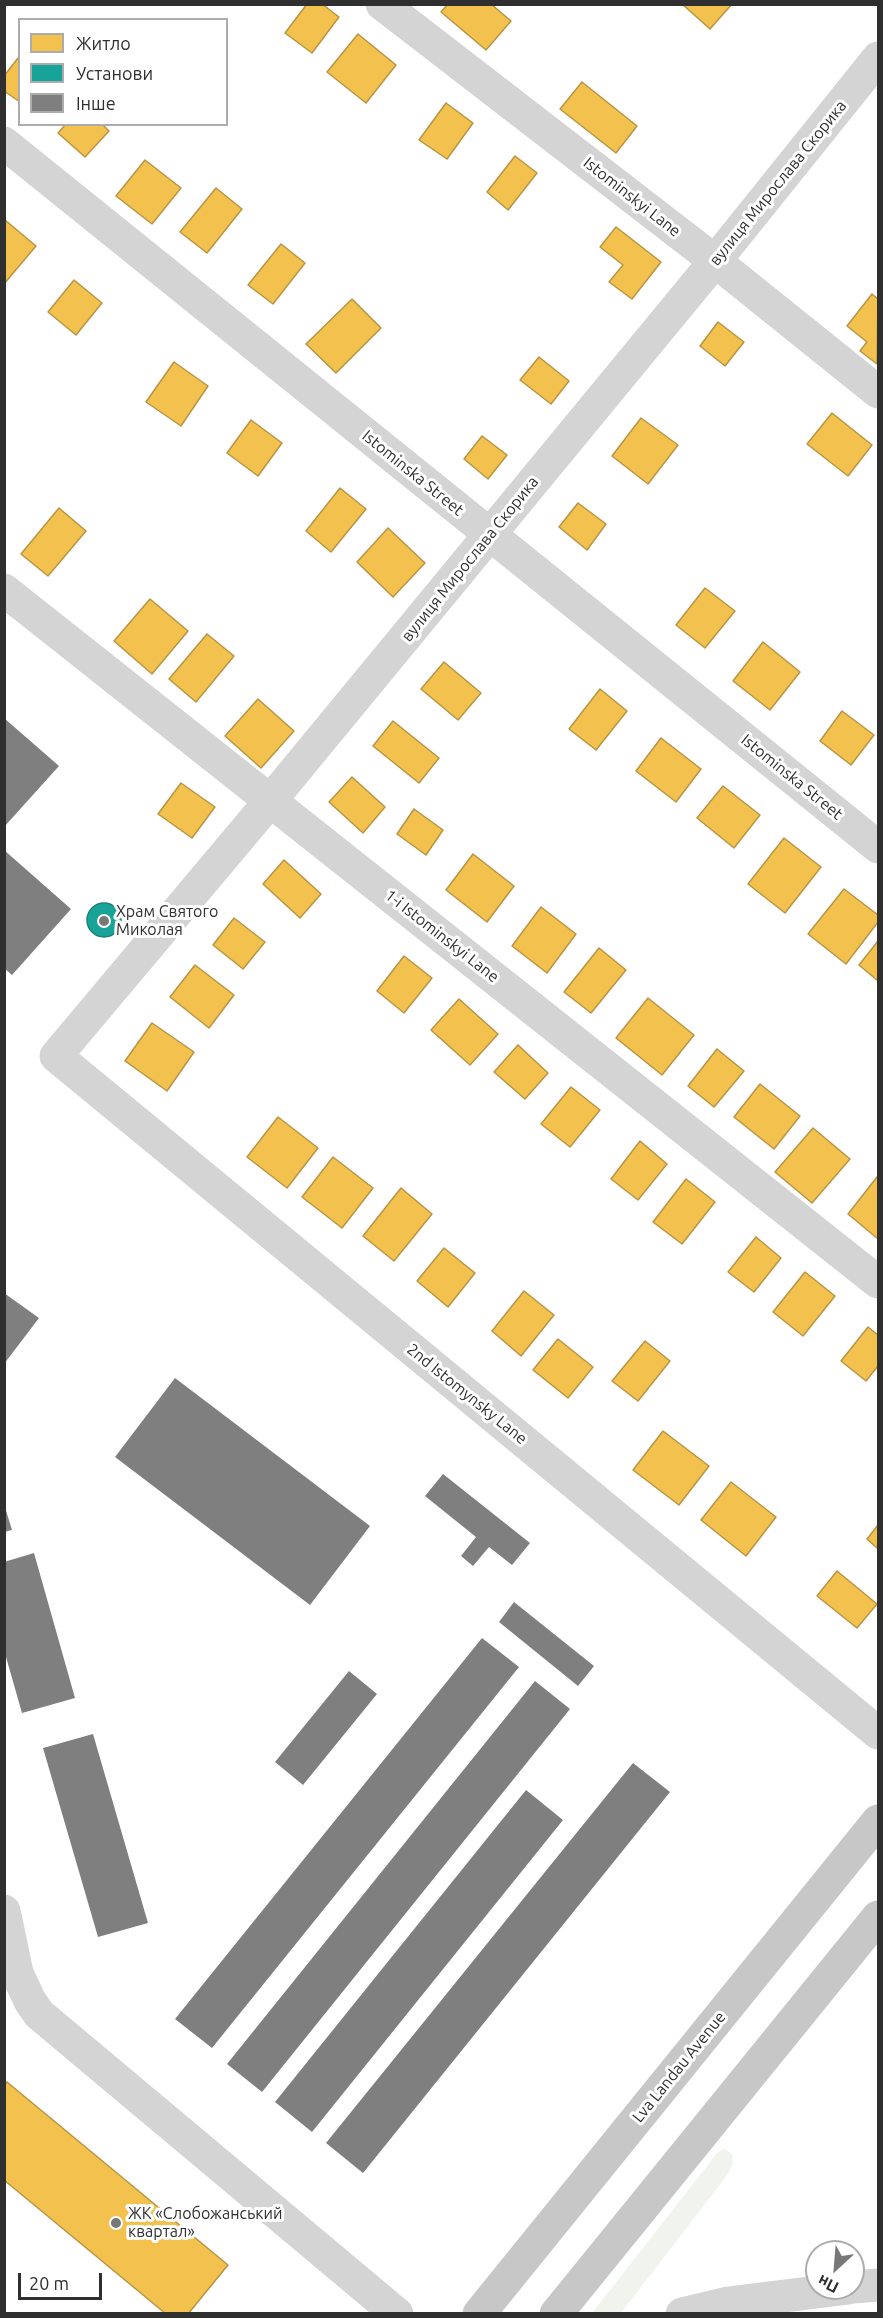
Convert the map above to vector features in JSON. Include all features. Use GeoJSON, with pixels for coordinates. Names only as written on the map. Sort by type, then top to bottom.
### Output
{"type":"FeatureCollection","features":[{"type":"Feature","properties":{"kind":"main road","name":"Lva Landau Avenue"},"geometry":{"type":"LineString","coordinates":[[479,2313],[879,1821]]}},
{"type":"Feature","properties":{"kind":"main road"},"geometry":{"type":"LineString","coordinates":[[556,2313],[879,1917]]}},
{"type":"Feature","properties":{"kind":"street","name":"Istominskyi Lane"},"geometry":{"type":"LineString","coordinates":[[382,4],[715,261],[879,392]]}},
{"type":"Feature","properties":{"kind":"street","name":"вулиця Мирослава Скорика"},"geometry":{"type":"LineString","coordinates":[[56,1056],[272,800],[879,58]]}},
{"type":"Feature","properties":{"kind":"street","name":"Istominska Street"},"geometry":{"type":"LineString","coordinates":[[4,143],[879,847]]}},
{"type":"Feature","properties":{"kind":"street","name":"1-i Istominskyi Lane"},"geometry":{"type":"LineString","coordinates":[[4,590],[879,1282]]}},
{"type":"Feature","properties":{"kind":"street","name":"2nd Istomynsky Lane"},"geometry":{"type":"LineString","coordinates":[[56,1056],[879,1733]]}},
{"type":"Feature","properties":{"kind":"street"},"geometry":{"type":"LineString","coordinates":[[4,1911],[11,1980],[51,2025],[397,2313]]}},
{"type":"Feature","properties":{"kind":"street"},"geometry":{"type":"LineString","coordinates":[[682,2313],[728,2304],[805,2294]]}},
{"type":"Feature","properties":{"kind":"shaded area"},"geometry":{"type":"Polygon","coordinates":[[[725,2149],[732,2154],[733,2163],[728,2174],[621,2313],[592,2313],[718,2152],[725,2149]]]}},
{"type":"Feature","properties":{"kind":"building: Житло"},"geometry":{"type":"Polygon","coordinates":[[[307,4],[322,4],[339,17],[312,53],[285,33],[307,4]]]}},
{"type":"Feature","properties":{"kind":"building: Житло"},"geometry":{"type":"Polygon","coordinates":[[[448,4],[491,4],[511,21],[486,50],[441,12],[448,4]]]}},
{"type":"Feature","properties":{"kind":"building: Житло"},"geometry":{"type":"Polygon","coordinates":[[[682,4],[732,4],[710,29],[682,4]]]}},
{"type":"Feature","properties":{"kind":"building: Житло"},"geometry":{"type":"Polygon","coordinates":[[[358,34],[396,65],[366,103],[327,72],[358,34]]]}},
{"type":"Feature","properties":{"kind":"building: Житло"},"geometry":{"type":"Polygon","coordinates":[[[18,58],[18,101],[4,91],[4,76],[18,58]]]}},
{"type":"Feature","properties":{"kind":"building: Житло"},"geometry":{"type":"Polygon","coordinates":[[[582,82],[637,126],[616,153],[560,109],[582,82]]]}},
{"type":"Feature","properties":{"kind":"building: Житло"},"geometry":{"type":"Polygon","coordinates":[[[446,103],[473,123],[447,159],[419,140],[446,103]]]}},
{"type":"Feature","properties":{"kind":"building: Житло"},"geometry":{"type":"Polygon","coordinates":[[[64,126],[104,126],[109,131],[85,157],[58,133],[64,126]]]}},
{"type":"Feature","properties":{"kind":"building: Житло"},"geometry":{"type":"Polygon","coordinates":[[[515,156],[537,173],[508,210],[487,192],[515,156]]]}},
{"type":"Feature","properties":{"kind":"building: Житло"},"geometry":{"type":"Polygon","coordinates":[[[145,160],[181,188],[152,224],[116,196],[145,160]]]}},
{"type":"Feature","properties":{"kind":"building: Житло"},"geometry":{"type":"Polygon","coordinates":[[[216,188],[242,209],[207,253],[180,232],[216,188]]]}},
{"type":"Feature","properties":{"kind":"building: Житло"},"geometry":{"type":"Polygon","coordinates":[[[4,221],[36,246],[4,284],[4,221]]]}},
{"type":"Feature","properties":{"kind":"building: Житло"},"geometry":{"type":"Polygon","coordinates":[[[616,227],[661,262],[632,299],[609,282],[623,265],[600,247],[616,227]]]}},
{"type":"Feature","properties":{"kind":"building: Житло"},"geometry":{"type":"Polygon","coordinates":[[[281,244],[305,263],[273,304],[248,285],[281,244]]]}},
{"type":"Feature","properties":{"kind":"building: Житло"},"geometry":{"type":"Polygon","coordinates":[[[74,280],[102,303],[76,335],[48,312],[74,280]]]}},
{"type":"Feature","properties":{"kind":"building: Житло"},"geometry":{"type":"Polygon","coordinates":[[[872,294],[878,299],[877,364],[860,351],[867,342],[847,326],[872,294]]]}},
{"type":"Feature","properties":{"kind":"building: Житло"},"geometry":{"type":"Polygon","coordinates":[[[352,299],[381,328],[336,373],[306,344],[352,299]]]}},
{"type":"Feature","properties":{"kind":"building: Житло"},"geometry":{"type":"Polygon","coordinates":[[[718,322],[744,342],[725,366],[700,346],[718,322]]]}},
{"type":"Feature","properties":{"kind":"building: Житло"},"geometry":{"type":"Polygon","coordinates":[[[539,357],[569,381],[551,404],[520,380],[539,357]]]}},
{"type":"Feature","properties":{"kind":"building: Житло"},"geometry":{"type":"Polygon","coordinates":[[[174,362],[208,386],[181,426],[146,402],[174,362]]]}},
{"type":"Feature","properties":{"kind":"building: Житло"},"geometry":{"type":"Polygon","coordinates":[[[832,413],[872,445],[848,476],[807,444],[832,413]]]}},
{"type":"Feature","properties":{"kind":"building: Житло"},"geometry":{"type":"Polygon","coordinates":[[[641,418],[678,445],[648,484],[612,456],[641,418]]]}},
{"type":"Feature","properties":{"kind":"building: Житло"},"geometry":{"type":"Polygon","coordinates":[[[251,420],[282,443],[258,476],[227,453],[251,420]]]}},
{"type":"Feature","properties":{"kind":"building: Житло"},"geometry":{"type":"Polygon","coordinates":[[[482,436],[507,455],[488,479],[464,459],[482,436]]]}},
{"type":"Feature","properties":{"kind":"building: Житло"},"geometry":{"type":"Polygon","coordinates":[[[340,488],[366,509],[331,552],[306,531],[340,488]]]}},
{"type":"Feature","properties":{"kind":"building: Житло"},"geometry":{"type":"Polygon","coordinates":[[[578,503],[606,524],[587,550],[559,527],[578,503]]]}},
{"type":"Feature","properties":{"kind":"building: Житло"},"geometry":{"type":"Polygon","coordinates":[[[59,508],[86,531],[48,576],[21,554],[59,508]]]}},
{"type":"Feature","properties":{"kind":"building: Житло"},"geometry":{"type":"Polygon","coordinates":[[[388,528],[425,563],[393,597],[357,562],[388,528]]]}},
{"type":"Feature","properties":{"kind":"building: Житло"},"geometry":{"type":"Polygon","coordinates":[[[705,588],[735,611],[705,648],[676,625],[705,588]]]}},
{"type":"Feature","properties":{"kind":"building: Житло"},"geometry":{"type":"Polygon","coordinates":[[[150,599],[188,631],[152,674],[114,641],[150,599]]]}},
{"type":"Feature","properties":{"kind":"building: Житло"},"geometry":{"type":"Polygon","coordinates":[[[207,634],[234,656],[196,702],[169,679],[207,634]]]}},
{"type":"Feature","properties":{"kind":"building: Житло"},"geometry":{"type":"Polygon","coordinates":[[[763,642],[800,672],[770,710],[733,681],[763,642]]]}},
{"type":"Feature","properties":{"kind":"building: Житло"},"geometry":{"type":"Polygon","coordinates":[[[444,662],[481,693],[458,720],[421,689],[444,662]]]}},
{"type":"Feature","properties":{"kind":"building: Житло"},"geometry":{"type":"Polygon","coordinates":[[[600,689],[627,711],[596,750],[569,729],[600,689]]]}},
{"type":"Feature","properties":{"kind":"building: Житло"},"geometry":{"type":"Polygon","coordinates":[[[258,699],[294,731],[261,768],[225,736],[258,699]]]}},
{"type":"Feature","properties":{"kind":"building: Житло"},"geometry":{"type":"Polygon","coordinates":[[[842,711],[874,735],[851,765],[820,741],[842,711]]]}},
{"type":"Feature","properties":{"kind":"building: Житло"},"geometry":{"type":"Polygon","coordinates":[[[393,721],[439,758],[419,783],[373,746],[393,721]]]}},
{"type":"Feature","properties":{"kind":"building: Житло"},"geometry":{"type":"Polygon","coordinates":[[[661,738],[701,769],[676,802],[636,771],[661,738]]]}},
{"type":"Feature","properties":{"kind":"building: Житло"},"geometry":{"type":"Polygon","coordinates":[[[352,777],[385,807],[363,833],[329,802],[352,777]]]}},
{"type":"Feature","properties":{"kind":"building: Житло"},"geometry":{"type":"Polygon","coordinates":[[[181,783],[215,807],[192,838],[158,814],[181,783]]]}},
{"type":"Feature","properties":{"kind":"building: Житло"},"geometry":{"type":"Polygon","coordinates":[[[723,786],[760,815],[734,848],[697,818],[723,786]]]}},
{"type":"Feature","properties":{"kind":"building: Житло"},"geometry":{"type":"Polygon","coordinates":[[[414,809],[443,830],[426,855],[397,834],[414,809]]]}},
{"type":"Feature","properties":{"kind":"building: Житло"},"geometry":{"type":"Polygon","coordinates":[[[784,838],[821,867],[785,913],[748,884],[784,838]]]}},
{"type":"Feature","properties":{"kind":"building: Житло"},"geometry":{"type":"Polygon","coordinates":[[[473,854],[514,886],[487,922],[446,890],[473,854]]]}},
{"type":"Feature","properties":{"kind":"building: Житло"},"geometry":{"type":"Polygon","coordinates":[[[284,860],[321,894],[300,918],[263,884],[284,860]]]}},
{"type":"Feature","properties":{"kind":"building: Житло"},"geometry":{"type":"Polygon","coordinates":[[[844,889],[878,915],[878,922],[846,964],[808,934],[844,889]]]}},
{"type":"Feature","properties":{"kind":"building: Житло"},"geometry":{"type":"Polygon","coordinates":[[[541,907],[576,934],[547,973],[512,946],[541,907]]]}},
{"type":"Feature","properties":{"kind":"building: Житло"},"geometry":{"type":"Polygon","coordinates":[[[234,918],[265,942],[243,969],[213,945],[234,918]]]}},
{"type":"Feature","properties":{"kind":"building: Житло"},"geometry":{"type":"Polygon","coordinates":[[[878,941],[878,981],[859,965],[878,941]]]}},
{"type":"Feature","properties":{"kind":"building: Житло"},"geometry":{"type":"Polygon","coordinates":[[[599,948],[626,970],[591,1013],[564,992],[599,948]]]}},
{"type":"Feature","properties":{"kind":"building: Житло"},"geometry":{"type":"Polygon","coordinates":[[[404,956],[432,978],[404,1013],[377,991],[404,956]]]}},
{"type":"Feature","properties":{"kind":"building: Житло"},"geometry":{"type":"Polygon","coordinates":[[[195,965],[234,995],[209,1028],[170,997],[195,965]]]}},
{"type":"Feature","properties":{"kind":"building: Житло"},"geometry":{"type":"Polygon","coordinates":[[[648,998],[694,1035],[662,1075],[616,1038],[648,998]]]}},
{"type":"Feature","properties":{"kind":"building: Житло"},"geometry":{"type":"Polygon","coordinates":[[[459,999],[498,1034],[470,1065],[431,1030],[459,999]]]}},
{"type":"Feature","properties":{"kind":"building: Житло"},"geometry":{"type":"Polygon","coordinates":[[[152,1023],[194,1052],[167,1091],[125,1061],[152,1023]]]}},
{"type":"Feature","properties":{"kind":"building: Житло"},"geometry":{"type":"Polygon","coordinates":[[[518,1045],[548,1073],[525,1099],[494,1072],[518,1045]]]}},
{"type":"Feature","properties":{"kind":"building: Житло"},"geometry":{"type":"Polygon","coordinates":[[[717,1049],[744,1071],[714,1107],[688,1086],[717,1049]]]}},
{"type":"Feature","properties":{"kind":"building: Житло"},"geometry":{"type":"Polygon","coordinates":[[[760,1084],[800,1116],[774,1149],[734,1117],[760,1084]]]}},
{"type":"Feature","properties":{"kind":"building: Житло"},"geometry":{"type":"Polygon","coordinates":[[[571,1087],[600,1110],[570,1147],[541,1124],[571,1087]]]}},
{"type":"Feature","properties":{"kind":"building: Житло"},"geometry":{"type":"Polygon","coordinates":[[[278,1117],[318,1148],[287,1188],[247,1157],[278,1117]]]}},
{"type":"Feature","properties":{"kind":"building: Житло"},"geometry":{"type":"Polygon","coordinates":[[[813,1128],[850,1159],[812,1203],[775,1172],[813,1128]]]}},
{"type":"Feature","properties":{"kind":"building: Житло"},"geometry":{"type":"Polygon","coordinates":[[[640,1141],[667,1164],[638,1200],[611,1179],[640,1141]]]}},
{"type":"Feature","properties":{"kind":"building: Житло"},"geometry":{"type":"Polygon","coordinates":[[[333,1157],[373,1188],[342,1228],[302,1197],[333,1157]]]}},
{"type":"Feature","properties":{"kind":"building: Житло"},"geometry":{"type":"Polygon","coordinates":[[[878,1178],[878,1239],[848,1214],[878,1178]]]}},
{"type":"Feature","properties":{"kind":"building: Житло"},"geometry":{"type":"Polygon","coordinates":[[[686,1179],[715,1202],[682,1244],[653,1222],[686,1179]]]}},
{"type":"Feature","properties":{"kind":"building: Житло"},"geometry":{"type":"Polygon","coordinates":[[[401,1188],[432,1214],[394,1261],[363,1236],[401,1188]]]}},
{"type":"Feature","properties":{"kind":"building: Житло"},"geometry":{"type":"Polygon","coordinates":[[[756,1237],[781,1258],[754,1292],[728,1272],[756,1237]]]}},
{"type":"Feature","properties":{"kind":"building: Житло"},"geometry":{"type":"Polygon","coordinates":[[[444,1248],[475,1273],[448,1307],[417,1281],[444,1248]]]}},
{"type":"Feature","properties":{"kind":"building: Житло"},"geometry":{"type":"Polygon","coordinates":[[[805,1272],[835,1296],[803,1336],[773,1312],[805,1272]]]}},
{"type":"Feature","properties":{"kind":"building: Житло"},"geometry":{"type":"Polygon","coordinates":[[[524,1291],[554,1315],[521,1356],[492,1331],[524,1291]]]}},
{"type":"Feature","properties":{"kind":"building: Житло"},"geometry":{"type":"Polygon","coordinates":[[[868,1327],[878,1335],[878,1366],[866,1381],[841,1361],[868,1327]]]}},
{"type":"Feature","properties":{"kind":"building: Житло"},"geometry":{"type":"Polygon","coordinates":[[[558,1339],[593,1367],[568,1398],[533,1370],[558,1339]]]}},
{"type":"Feature","properties":{"kind":"building: Житло"},"geometry":{"type":"Polygon","coordinates":[[[645,1341],[670,1361],[638,1401],[612,1381],[645,1341]]]}},
{"type":"Feature","properties":{"kind":"building: Житло"},"geometry":{"type":"Polygon","coordinates":[[[663,1431],[709,1466],[679,1505],[633,1470],[663,1431]]]}},
{"type":"Feature","properties":{"kind":"building: Житло"},"geometry":{"type":"Polygon","coordinates":[[[731,1482],[776,1517],[746,1556],[701,1520],[731,1482]]]}},
{"type":"Feature","properties":{"kind":"building: Житло"},"geometry":{"type":"Polygon","coordinates":[[[878,1525],[878,1549],[867,1539],[878,1525]]]}},
{"type":"Feature","properties":{"kind":"building: Житло"},"geometry":{"type":"Polygon","coordinates":[[[837,1571],[877,1604],[857,1628],[817,1596],[837,1571]]]}},
{"type":"Feature","properties":{"kind":"building: Житло","name":"ЖК «Слобожанський квартал»"},"geometry":{"type":"Polygon","coordinates":[[[7,2082],[228,2265],[188,2314],[166,2314],[4,2180],[4,2085],[7,2082]]]}},
{"type":"Feature","properties":{"kind":"building: Установи","name":"Храм Святого Миколая"},"geometry":{"type":"Polygon","coordinates":[[[104,903],[116,908],[121,920],[116,932],[104,937],[92,932],[87,920],[92,908],[104,903]]]}},
{"type":"Feature","properties":{"kind":"building: Інше"},"geometry":{"type":"Polygon","coordinates":[[[4,718],[59,766],[4,827],[4,718]]]}},
{"type":"Feature","properties":{"kind":"building: Інше"},"geometry":{"type":"Polygon","coordinates":[[[4,850],[71,909],[12,975],[4,968],[4,850]]]}},
{"type":"Feature","properties":{"kind":"building: Інше"},"geometry":{"type":"Polygon","coordinates":[[[4,1293],[39,1318],[4,1364],[4,1293]]]}},
{"type":"Feature","properties":{"kind":"building: Інше"},"geometry":{"type":"Polygon","coordinates":[[[175,1378],[370,1526],[310,1605],[115,1457],[175,1378]]]}},
{"type":"Feature","properties":{"kind":"building: Інше"},"geometry":{"type":"Polygon","coordinates":[[[443,1474],[530,1543],[512,1565],[489,1547],[473,1566],[461,1556],[476,1537],[425,1496],[443,1474]]]}},
{"type":"Feature","properties":{"kind":"building: Інше"},"geometry":{"type":"Polygon","coordinates":[[[4,1504],[12,1530],[4,1532],[4,1504]]]}},
{"type":"Feature","properties":{"kind":"building: Інше"},"geometry":{"type":"Polygon","coordinates":[[[34,1553],[75,1698],[22,1713],[4,1650],[4,1562],[34,1553]]]}},
{"type":"Feature","properties":{"kind":"building: Інше"},"geometry":{"type":"Polygon","coordinates":[[[514,1602],[594,1666],[578,1686],[499,1622],[514,1602]]]}},
{"type":"Feature","properties":{"kind":"building: Інше"},"geometry":{"type":"Polygon","coordinates":[[[482,1638],[519,1667],[212,2048],[175,2019],[482,1638]]]}},
{"type":"Feature","properties":{"kind":"building: Інше"},"geometry":{"type":"Polygon","coordinates":[[[349,1671],[377,1694],[303,1785],[275,1762],[349,1671]]]}},
{"type":"Feature","properties":{"kind":"building: Інше"},"geometry":{"type":"Polygon","coordinates":[[[535,1681],[570,1709],[262,2092],[227,2064],[535,1681]]]}},
{"type":"Feature","properties":{"kind":"building: Інше"},"geometry":{"type":"Polygon","coordinates":[[[93,1734],[148,1923],[98,1937],[43,1748],[93,1734]]]}},
{"type":"Feature","properties":{"kind":"building: Інше"},"geometry":{"type":"Polygon","coordinates":[[[633,1763],[670,1792],[363,2173],[326,2143],[633,1763]]]}},
{"type":"Feature","properties":{"kind":"building: Інше"},"geometry":{"type":"Polygon","coordinates":[[[526,1790],[563,1820],[312,2132],[275,2102],[526,1790]]]}},
{"type":"Feature","properties":{"kind":"place","name":"Храм Святого Миколая"},"geometry":{"type":"Point","coordinates":[104,921]}},
{"type":"Feature","properties":{"kind":"place","name":"ЖК «Слобожанський квартал»"},"geometry":{"type":"Point","coordinates":[116,2223]}}]}
